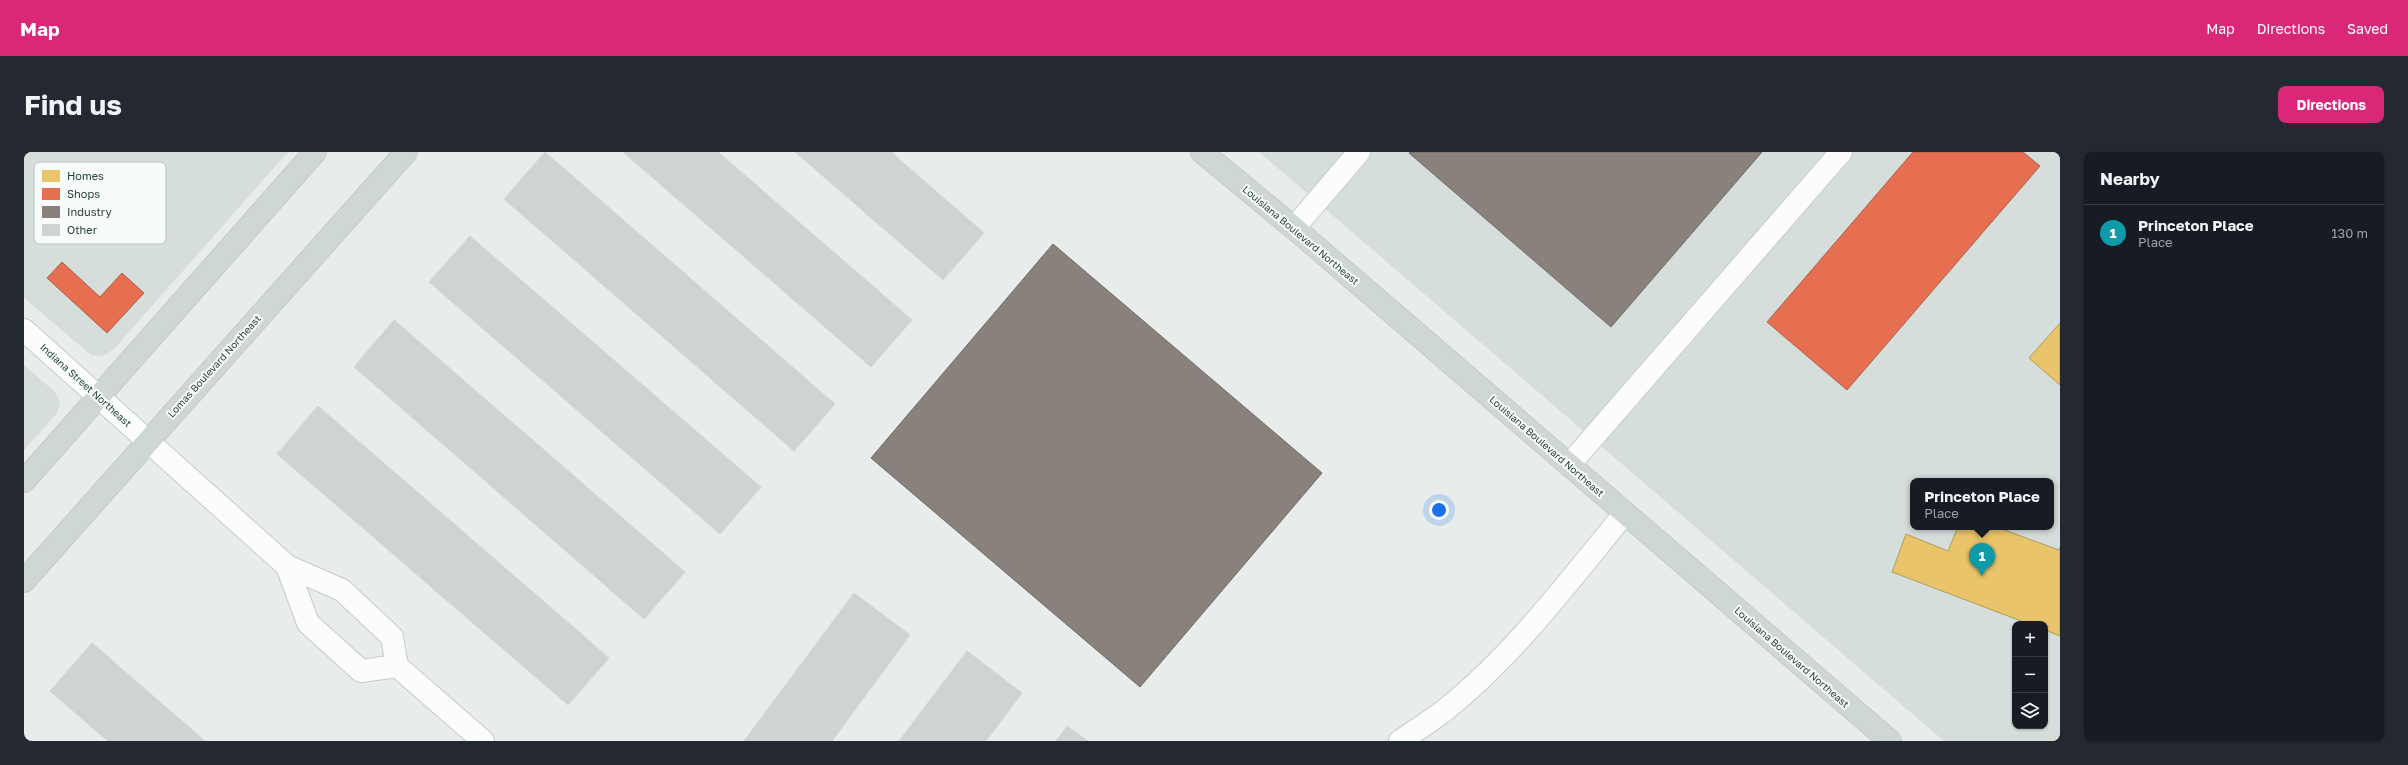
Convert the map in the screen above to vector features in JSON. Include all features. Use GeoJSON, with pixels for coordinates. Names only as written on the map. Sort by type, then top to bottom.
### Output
{"type":"FeatureCollection","features":[{"type":"Feature","properties":{"kind":"main road"},"geometry":{"type":"LineString","coordinates":[[24,481],[315,152]]}},
{"type":"Feature","properties":{"kind":"main road","name":"Lomas Boulevard Northeast"},"geometry":{"type":"LineString","coordinates":[[24,582],[406,152]]}},
{"type":"Feature","properties":{"kind":"main road","name":"Louisiana Boulevard Northeast"},"geometry":{"type":"LineString","coordinates":[[1202,152],[1294,228],[1890,741]]}},
{"type":"Feature","properties":{"kind":"street"},"geometry":{"type":"LineString","coordinates":[[1294,228],[1359,152]]}},
{"type":"Feature","properties":{"kind":"street"},"geometry":{"type":"LineString","coordinates":[[1569,465],[1842,152]]}},
{"type":"Feature","properties":{"kind":"street","name":"Indiana Street Northeast"},"geometry":{"type":"LineString","coordinates":[[24,330],[287,566]]}},
{"type":"Feature","properties":{"kind":"street"},"geometry":{"type":"LineString","coordinates":[[1400,741],[1445,711],[1480,679],[1545,610],[1625,513]]}},
{"type":"Feature","properties":{"kind":"street"},"geometry":{"type":"LineString","coordinates":[[287,566],[308,623],[361,671],[398,666]]}},
{"type":"Feature","properties":{"kind":"street"},"geometry":{"type":"LineString","coordinates":[[287,566],[342,590],[392,638],[398,666],[483,741]]}},
{"type":"Feature","properties":{"kind":"shaded area"},"geometry":{"type":"Polygon","coordinates":[[[24,152],[288,152],[114,349],[103,356],[91,355],[24,298],[24,152]]]}},
{"type":"Feature","properties":{"kind":"shaded area"},"geometry":{"type":"Polygon","coordinates":[[[1259,152],[2060,152],[2060,741],[1944,741],[1259,152]]]}},
{"type":"Feature","properties":{"kind":"shaded area"},"geometry":{"type":"Polygon","coordinates":[[[24,365],[55,392],[60,402],[57,413],[24,450],[24,365]]]}},
{"type":"Feature","properties":{"kind":"building: Homes"},"geometry":{"type":"Polygon","coordinates":[[[2060,323],[2060,385],[2029,358],[2060,323]]]}},
{"type":"Feature","properties":{"kind":"building: Homes"},"geometry":{"type":"Polygon","coordinates":[[[1957,530],[2004,530],[2059,550],[2060,547],[2060,636],[2048,631],[2048,621],[2021,621],[1892,572],[1906,534],[1948,551],[1957,530]]]}},
{"type":"Feature","properties":{"kind":"building: Shops"},"geometry":{"type":"Polygon","coordinates":[[[1913,152],[2023,152],[2040,166],[1847,390],[1767,322],[1913,152]]]}},
{"type":"Feature","properties":{"kind":"building: Shops"},"geometry":{"type":"Polygon","coordinates":[[[62,262],[100,297],[122,273],[144,293],[107,333],[47,278],[62,262]]]}},
{"type":"Feature","properties":{"kind":"building: Industry"},"geometry":{"type":"Polygon","coordinates":[[[1762,152],[1611,327],[1409,153],[1762,152]]]}},
{"type":"Feature","properties":{"kind":"building: Industry"},"geometry":{"type":"Polygon","coordinates":[[[1053,244],[1322,473],[1140,687],[871,458],[1053,244]]]}},
{"type":"Feature","properties":{"kind":"building: Other"},"geometry":{"type":"Polygon","coordinates":[[[545,152],[835,404],[794,451],[504,199],[545,152]]]}},
{"type":"Feature","properties":{"kind":"building: Other"},"geometry":{"type":"Polygon","coordinates":[[[623,152],[718,152],[912,320],[871,367],[623,152]]]}},
{"type":"Feature","properties":{"kind":"building: Other"},"geometry":{"type":"Polygon","coordinates":[[[795,152],[891,152],[984,233],[943,280],[795,152]]]}},
{"type":"Feature","properties":{"kind":"building: Other"},"geometry":{"type":"Polygon","coordinates":[[[470,236],[761,487],[720,534],[429,282],[470,236]]]}},
{"type":"Feature","properties":{"kind":"building: Other"},"geometry":{"type":"Polygon","coordinates":[[[394,320],[685,572],[644,619],[354,367],[394,320]]]}},
{"type":"Feature","properties":{"kind":"building: Other"},"geometry":{"type":"Polygon","coordinates":[[[318,406],[609,658],[568,705],[277,454],[318,406]]]}},
{"type":"Feature","properties":{"kind":"building: Other"},"geometry":{"type":"Polygon","coordinates":[[[854,593],[910,635],[832,741],[744,741],[854,593]]]}},
{"type":"Feature","properties":{"kind":"building: Other"},"geometry":{"type":"Polygon","coordinates":[[[92,643],[205,741],[108,741],[50,691],[92,643]]]}},
{"type":"Feature","properties":{"kind":"building: Other"},"geometry":{"type":"Polygon","coordinates":[[[967,651],[1022,693],[986,741],[899,741],[967,651]]]}},
{"type":"Feature","properties":{"kind":"building: Other"},"geometry":{"type":"Polygon","coordinates":[[[1067,726],[1088,741],[1056,741],[1067,726]]]}},
{"type":"Feature","properties":{"kind":"place","name":"Princeton Place"},"geometry":{"type":"Point","coordinates":[1982,576]}}]}
